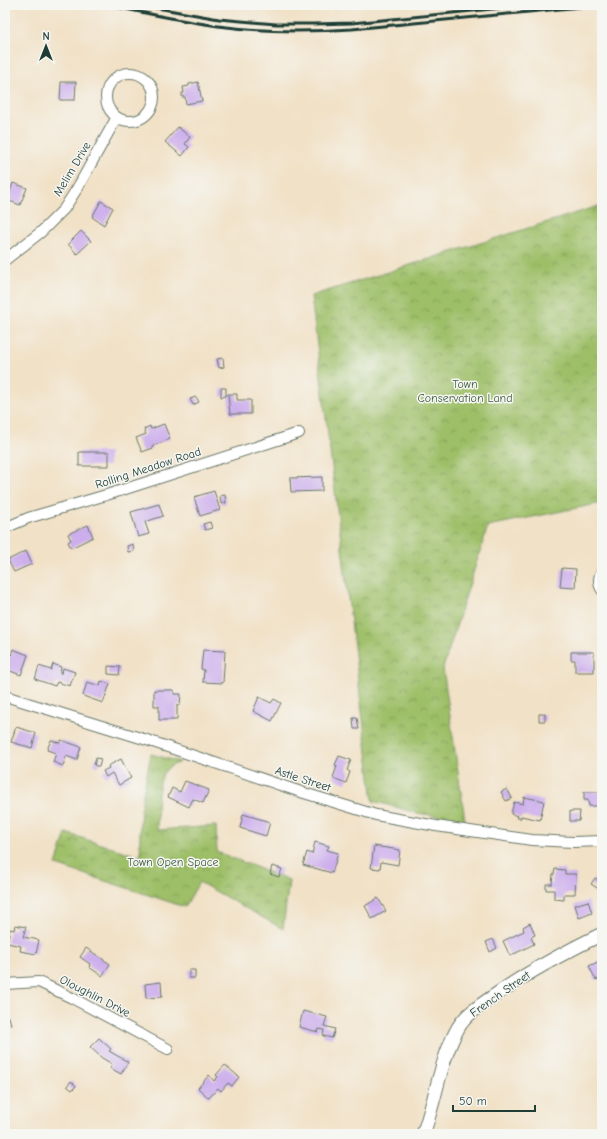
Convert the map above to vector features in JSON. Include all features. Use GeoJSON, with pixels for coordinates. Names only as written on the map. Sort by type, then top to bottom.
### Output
{"type":"FeatureCollection","features":[{"type":"Feature","properties":{"kind":"street"},"geometry":{"type":"LineString","coordinates":[[130,73],[136,73],[146,78],[154,90],[154,100],[151,109],[145,116],[136,120],[126,120],[117,117],[113,114],[107,104],[106,93],[111,82],[119,75],[130,73]]}},
{"type":"Feature","properties":{"kind":"street","name":"Melim Drive"},"geometry":{"type":"LineString","coordinates":[[5,260],[41,232],[64,209],[117,117]]}},
{"type":"Feature","properties":{"kind":"street","name":"Rolling Meadow Road"},"geometry":{"type":"LineString","coordinates":[[5,528],[28,518],[113,494],[299,433]]}},
{"type":"Feature","properties":{"kind":"street"},"geometry":{"type":"LineString","coordinates":[[602,571],[598,581],[602,590]]}},
{"type":"Feature","properties":{"kind":"street","name":"Astle Street"},"geometry":{"type":"LineString","coordinates":[[5,696],[147,740],[304,793],[376,815],[436,826],[532,840],[573,842],[602,841]]}},
{"type":"Feature","properties":{"kind":"street","name":"French Street"},"geometry":{"type":"LineString","coordinates":[[422,1134],[447,1052],[454,1035],[464,1020],[475,1009],[519,979],[602,934]]}},
{"type":"Feature","properties":{"kind":"street","name":"Oloughlin Drive"},"geometry":{"type":"LineString","coordinates":[[5,984],[39,982],[168,1049]]}},
{"type":"Feature","properties":{"kind":"green space","name":"Town Conservation Land"},"geometry":{"type":"Polygon","coordinates":[[[602,205],[602,503],[488,526],[443,668],[465,820],[417,813],[373,801],[311,296],[602,205]]]}},
{"type":"Feature","properties":{"kind":"green space","name":"Town Open Space"},"geometry":{"type":"Polygon","coordinates":[[[151,754],[180,762],[171,766],[162,776],[158,798],[157,830],[216,826],[217,852],[289,880],[283,929],[199,882],[185,907],[56,865],[66,833],[141,857],[140,817],[151,754]]]}},
{"type":"Feature","properties":{"kind":"building"},"geometry":{"type":"Polygon","coordinates":[[[61,82],[76,82],[75,100],[60,100],[61,82]]]}},
{"type":"Feature","properties":{"kind":"building"},"geometry":{"type":"Polygon","coordinates":[[[198,82],[202,101],[186,104],[185,97],[182,97],[182,93],[184,93],[183,87],[198,82]]]}},
{"type":"Feature","properties":{"kind":"building"},"geometry":{"type":"Polygon","coordinates":[[[178,127],[190,137],[185,144],[189,147],[182,156],[165,142],[178,127]]]}},
{"type":"Feature","properties":{"kind":"building"},"geometry":{"type":"Polygon","coordinates":[[[13,183],[27,188],[20,205],[7,200],[13,183]]]}},
{"type":"Feature","properties":{"kind":"building"},"geometry":{"type":"Polygon","coordinates":[[[101,201],[113,208],[104,225],[92,217],[101,201]]]}},
{"type":"Feature","properties":{"kind":"building"},"geometry":{"type":"Polygon","coordinates":[[[81,231],[91,241],[77,254],[68,244],[81,231]]]}},
{"type":"Feature","properties":{"kind":"building"},"geometry":{"type":"Polygon","coordinates":[[[223,358],[224,367],[219,368],[217,359],[223,358]]]}},
{"type":"Feature","properties":{"kind":"building"},"geometry":{"type":"Polygon","coordinates":[[[221,388],[226,388],[226,396],[221,397],[221,388]]]}},
{"type":"Feature","properties":{"kind":"building"},"geometry":{"type":"Polygon","coordinates":[[[228,394],[237,394],[237,400],[251,400],[251,414],[230,414],[228,394]]]}},
{"type":"Feature","properties":{"kind":"building"},"geometry":{"type":"Polygon","coordinates":[[[196,397],[199,402],[193,405],[190,399],[196,397]]]}},
{"type":"Feature","properties":{"kind":"building"},"geometry":{"type":"Polygon","coordinates":[[[164,424],[170,439],[152,446],[153,448],[142,452],[136,438],[146,434],[144,429],[150,426],[151,429],[164,424]]]}},
{"type":"Feature","properties":{"kind":"building"},"geometry":{"type":"Polygon","coordinates":[[[79,452],[109,452],[109,466],[79,466],[79,452]]]}},
{"type":"Feature","properties":{"kind":"building"},"geometry":{"type":"Polygon","coordinates":[[[322,477],[322,491],[291,492],[290,478],[322,477]]]}},
{"type":"Feature","properties":{"kind":"building"},"geometry":{"type":"Polygon","coordinates":[[[5,480],[9,493],[5,494],[5,480]]]}},
{"type":"Feature","properties":{"kind":"building"},"geometry":{"type":"Polygon","coordinates":[[[214,491],[220,510],[200,516],[194,497],[214,491]]]}},
{"type":"Feature","properties":{"kind":"building"},"geometry":{"type":"Polygon","coordinates":[[[225,495],[226,503],[221,504],[220,496],[225,495]]]}},
{"type":"Feature","properties":{"kind":"building"},"geometry":{"type":"Polygon","coordinates":[[[159,504],[163,516],[145,522],[149,534],[138,537],[131,512],[159,504]]]}},
{"type":"Feature","properties":{"kind":"building"},"geometry":{"type":"Polygon","coordinates":[[[210,522],[212,528],[205,530],[203,524],[210,522]]]}},
{"type":"Feature","properties":{"kind":"building"},"geometry":{"type":"Polygon","coordinates":[[[88,525],[93,537],[71,548],[68,542],[71,540],[68,534],[88,525]]]}},
{"type":"Feature","properties":{"kind":"building"},"geometry":{"type":"Polygon","coordinates":[[[133,544],[134,551],[128,552],[127,546],[133,544]]]}},
{"type":"Feature","properties":{"kind":"building"},"geometry":{"type":"Polygon","coordinates":[[[26,551],[32,564],[14,572],[8,560],[26,551]]]}},
{"type":"Feature","properties":{"kind":"building"},"geometry":{"type":"Polygon","coordinates":[[[562,568],[576,569],[575,588],[560,587],[562,568]]]}},
{"type":"Feature","properties":{"kind":"building"},"geometry":{"type":"Polygon","coordinates":[[[13,649],[28,655],[21,675],[5,669],[5,654],[11,656],[13,649]]]}},
{"type":"Feature","properties":{"kind":"building"},"geometry":{"type":"Polygon","coordinates":[[[203,650],[225,651],[223,683],[203,682],[204,670],[201,669],[203,650]]]}},
{"type":"Feature","properties":{"kind":"building"},"geometry":{"type":"Polygon","coordinates":[[[571,652],[594,652],[594,672],[575,672],[575,660],[571,660],[571,652]]]}},
{"type":"Feature","properties":{"kind":"building"},"geometry":{"type":"Polygon","coordinates":[[[53,664],[61,667],[60,673],[62,673],[63,668],[75,672],[70,686],[57,682],[55,686],[35,679],[39,666],[51,670],[53,664]]]}},
{"type":"Feature","properties":{"kind":"building"},"geometry":{"type":"Polygon","coordinates":[[[108,666],[120,667],[119,675],[108,674],[108,666]]]}},
{"type":"Feature","properties":{"kind":"building"},"geometry":{"type":"Polygon","coordinates":[[[101,681],[110,684],[103,703],[83,696],[87,682],[100,686],[101,681]]]}},
{"type":"Feature","properties":{"kind":"building"},"geometry":{"type":"Polygon","coordinates":[[[154,690],[174,690],[174,694],[181,694],[180,705],[177,705],[177,720],[159,720],[159,706],[154,706],[154,690]]]}},
{"type":"Feature","properties":{"kind":"building"},"geometry":{"type":"Polygon","coordinates":[[[259,697],[271,703],[274,699],[281,703],[272,721],[253,711],[259,697]]]}},
{"type":"Feature","properties":{"kind":"building"},"geometry":{"type":"Polygon","coordinates":[[[539,714],[545,714],[545,721],[539,721],[539,714]]]}},
{"type":"Feature","properties":{"kind":"building"},"geometry":{"type":"Polygon","coordinates":[[[353,718],[357,718],[359,729],[354,729],[353,718]]]}},
{"type":"Feature","properties":{"kind":"building"},"geometry":{"type":"Polygon","coordinates":[[[16,727],[36,733],[32,748],[11,742],[16,727]]]}},
{"type":"Feature","properties":{"kind":"building"},"geometry":{"type":"Polygon","coordinates":[[[51,740],[60,743],[61,740],[81,747],[77,760],[66,756],[63,766],[53,762],[56,753],[47,750],[51,740]]]}},
{"type":"Feature","properties":{"kind":"building"},"geometry":{"type":"Polygon","coordinates":[[[339,756],[351,760],[347,770],[350,772],[346,783],[333,778],[337,766],[335,765],[339,756]]]}},
{"type":"Feature","properties":{"kind":"building"},"geometry":{"type":"Polygon","coordinates":[[[96,758],[101,759],[99,767],[94,765],[96,758]]]}},
{"type":"Feature","properties":{"kind":"building"},"geometry":{"type":"Polygon","coordinates":[[[121,759],[131,778],[119,785],[112,773],[106,777],[103,771],[109,768],[108,766],[121,759]]]}},
{"type":"Feature","properties":{"kind":"building"},"geometry":{"type":"Polygon","coordinates":[[[185,781],[209,790],[203,803],[193,799],[189,807],[168,797],[172,788],[180,792],[185,781]]]}},
{"type":"Feature","properties":{"kind":"building"},"geometry":{"type":"Polygon","coordinates":[[[507,789],[512,798],[506,801],[501,792],[507,789]]]}},
{"type":"Feature","properties":{"kind":"building"},"geometry":{"type":"Polygon","coordinates":[[[584,792],[602,792],[602,806],[589,806],[588,800],[584,800],[584,792]]]}},
{"type":"Feature","properties":{"kind":"building"},"geometry":{"type":"Polygon","coordinates":[[[524,797],[544,801],[540,820],[521,816],[521,818],[517,818],[518,816],[511,814],[514,802],[523,804],[524,797]]]}},
{"type":"Feature","properties":{"kind":"building"},"geometry":{"type":"Polygon","coordinates":[[[570,811],[580,811],[579,821],[570,821],[570,811]]]}},
{"type":"Feature","properties":{"kind":"building"},"geometry":{"type":"Polygon","coordinates":[[[243,814],[270,822],[266,836],[240,828],[243,814]]]}},
{"type":"Feature","properties":{"kind":"building"},"geometry":{"type":"Polygon","coordinates":[[[315,842],[329,846],[327,850],[338,853],[332,873],[303,865],[307,852],[312,854],[315,842]]]}},
{"type":"Feature","properties":{"kind":"building"},"geometry":{"type":"Polygon","coordinates":[[[374,846],[400,850],[398,865],[381,862],[380,869],[371,868],[374,846]]]}},
{"type":"Feature","properties":{"kind":"building"},"geometry":{"type":"Polygon","coordinates":[[[272,866],[282,869],[279,877],[270,874],[272,866]]]}},
{"type":"Feature","properties":{"kind":"building"},"geometry":{"type":"Polygon","coordinates":[[[555,869],[565,870],[565,874],[576,874],[575,894],[564,894],[564,900],[554,899],[554,890],[546,890],[546,884],[552,884],[555,869]]]}},
{"type":"Feature","properties":{"kind":"building"},"geometry":{"type":"Polygon","coordinates":[[[595,878],[602,882],[602,891],[591,884],[595,878]]]}},
{"type":"Feature","properties":{"kind":"building"},"geometry":{"type":"Polygon","coordinates":[[[378,898],[386,911],[372,919],[365,906],[378,898]]]}},
{"type":"Feature","properties":{"kind":"building"},"geometry":{"type":"Polygon","coordinates":[[[588,901],[592,913],[579,918],[575,905],[588,901]]]}},
{"type":"Feature","properties":{"kind":"building"},"geometry":{"type":"Polygon","coordinates":[[[530,923],[535,935],[531,937],[534,944],[510,956],[503,941],[524,931],[523,927],[530,923]]]}},
{"type":"Feature","properties":{"kind":"building"},"geometry":{"type":"Polygon","coordinates":[[[15,925],[26,927],[23,937],[39,940],[36,954],[20,951],[21,946],[7,943],[10,929],[14,930],[15,925]]]}},
{"type":"Feature","properties":{"kind":"building"},"geometry":{"type":"Polygon","coordinates":[[[493,939],[497,948],[490,952],[486,942],[493,939]]]}},
{"type":"Feature","properties":{"kind":"building"},"geometry":{"type":"Polygon","coordinates":[[[86,948],[110,964],[102,976],[89,967],[90,964],[80,957],[86,948]]]}},
{"type":"Feature","properties":{"kind":"building"},"geometry":{"type":"Polygon","coordinates":[[[602,960],[602,977],[596,980],[589,966],[602,960]]]}},
{"type":"Feature","properties":{"kind":"building"},"geometry":{"type":"Polygon","coordinates":[[[189,970],[195,970],[195,978],[189,978],[189,970]]]}},
{"type":"Feature","properties":{"kind":"building"},"geometry":{"type":"Polygon","coordinates":[[[161,982],[162,997],[146,998],[145,984],[161,982]]]}},
{"type":"Feature","properties":{"kind":"building"},"geometry":{"type":"Polygon","coordinates":[[[303,1011],[327,1017],[324,1026],[335,1029],[332,1038],[323,1036],[324,1030],[319,1029],[318,1032],[299,1027],[303,1011]]]}},
{"type":"Feature","properties":{"kind":"building"},"geometry":{"type":"Polygon","coordinates":[[[9,1017],[11,1024],[5,1026],[5,1018],[9,1017]]]}},
{"type":"Feature","properties":{"kind":"building"},"geometry":{"type":"Polygon","coordinates":[[[99,1038],[111,1049],[109,1051],[128,1062],[121,1074],[110,1068],[112,1064],[102,1058],[90,1047],[99,1038]]]}},
{"type":"Feature","properties":{"kind":"building"},"geometry":{"type":"Polygon","coordinates":[[[225,1065],[239,1077],[232,1086],[228,1083],[221,1091],[218,1088],[209,1098],[198,1088],[209,1075],[214,1081],[218,1077],[216,1075],[225,1065]]]}},
{"type":"Feature","properties":{"kind":"building"},"geometry":{"type":"Polygon","coordinates":[[[71,1081],[76,1086],[72,1090],[67,1086],[71,1081]]]}},
{"type":"Feature","properties":{"kind":"railway"},"geometry":{"type":"LineString","coordinates":[[107,5],[218,26],[302,31],[352,29],[602,5]]}},
{"type":"Feature","properties":{"kind":"railway"},"geometry":{"type":"LineString","coordinates":[[140,5],[219,19],[276,24],[352,23],[533,5]]}}]}
